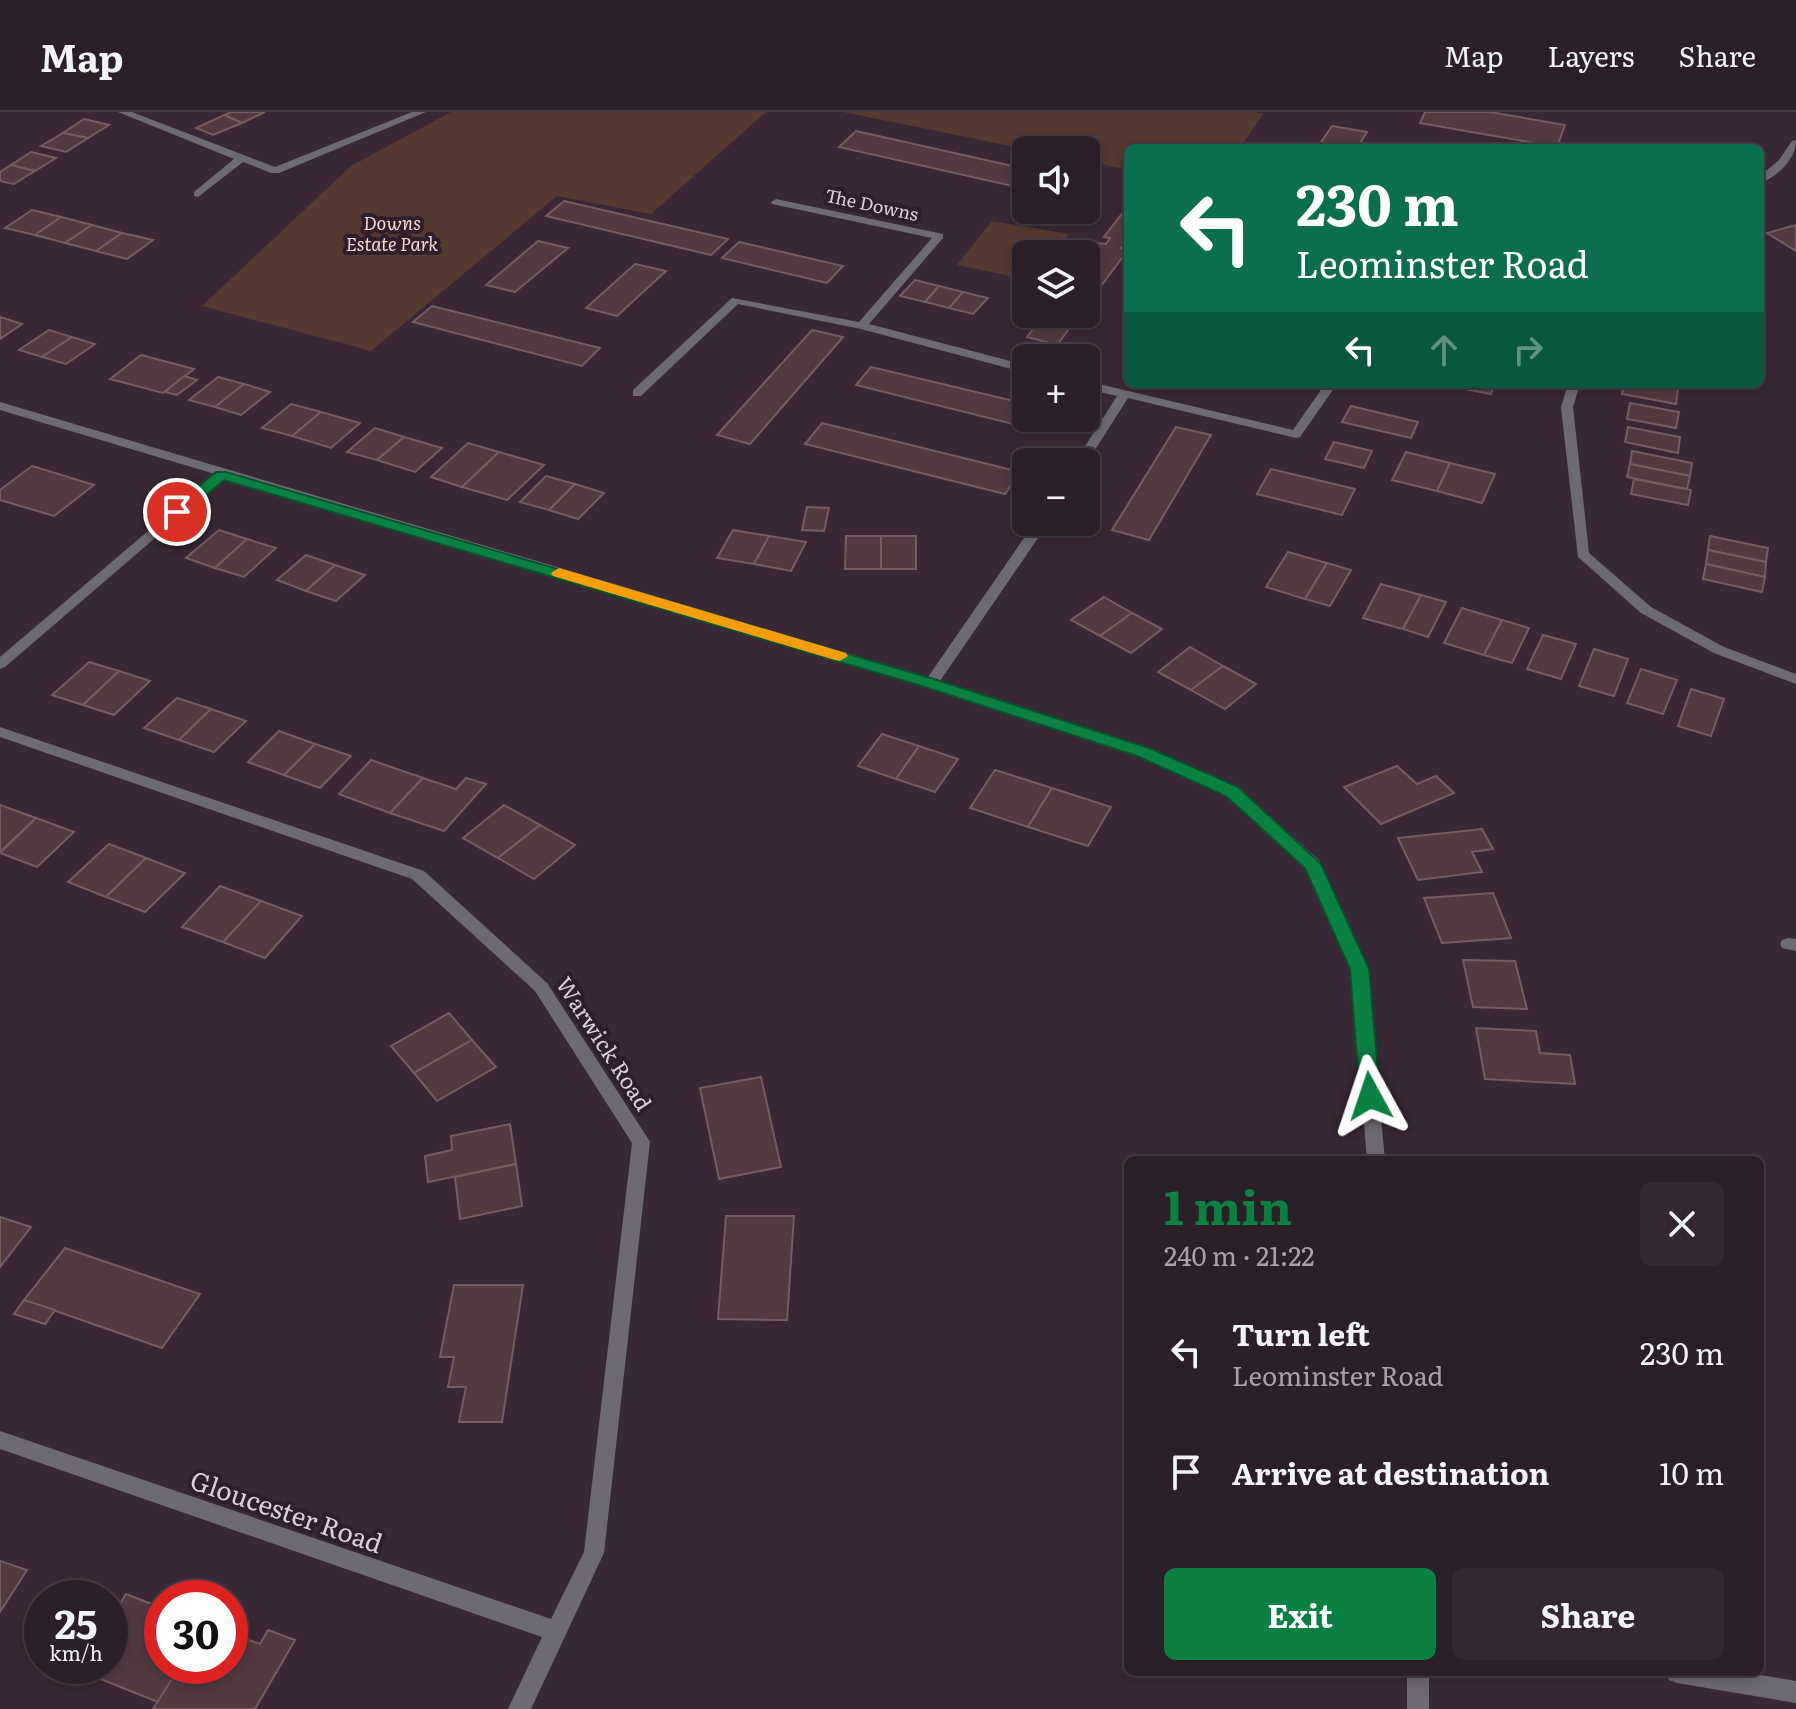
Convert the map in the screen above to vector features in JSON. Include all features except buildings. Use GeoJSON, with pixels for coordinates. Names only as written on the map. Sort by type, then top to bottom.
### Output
{"type":"FeatureCollection","features":[{"type":"Feature","properties":{"kind":"street"},"geometry":{"type":"LineString","coordinates":[[123,112],[275,171],[421,112]]}},
{"type":"Feature","properties":{"kind":"street"},"geometry":{"type":"LineString","coordinates":[[1764,178],[1783,162],[1796,143]]}},
{"type":"Feature","properties":{"kind":"street"},"geometry":{"type":"LineString","coordinates":[[198,194],[240,159]]}},
{"type":"Feature","properties":{"kind":"street","name":"The Downs"},"geometry":{"type":"LineString","coordinates":[[776,202],[939,236],[862,326]]}},
{"type":"Feature","properties":{"kind":"street"},"geometry":{"type":"LineString","coordinates":[[637,393],[736,300],[862,326],[1012,365]]}},
{"type":"Feature","properties":{"kind":"street"},"geometry":{"type":"LineString","coordinates":[[1100,389],[1296,434],[1328,388]]}},
{"type":"Feature","properties":{"kind":"street"},"geometry":{"type":"LineString","coordinates":[[1573,388],[1567,407],[1583,554],[1646,610],[1719,650],[1796,679]]}},
{"type":"Feature","properties":{"kind":"street"},"geometry":{"type":"LineString","coordinates":[[1090,448],[1124,395]]}},
{"type":"Feature","properties":{"kind":"street"},"geometry":{"type":"LineString","coordinates":[[0,406],[221,475],[931,683],[1143,752],[1232,791],[1313,864],[1359,969],[1376,1156]]}},
{"type":"Feature","properties":{"kind":"street"},"geometry":{"type":"LineString","coordinates":[[0,664],[221,475]]}},
{"type":"Feature","properties":{"kind":"street"},"geometry":{"type":"LineString","coordinates":[[931,683],[1032,536]]}},
{"type":"Feature","properties":{"kind":"street","name":"Warwick Road"},"geometry":{"type":"LineString","coordinates":[[0,732],[418,875],[541,987],[641,1142],[594,1553],[519,1709]]}},
{"type":"Feature","properties":{"kind":"street","name":"Gloucester Road"},"geometry":{"type":"LineString","coordinates":[[0,1440],[557,1632]]}},
{"type":"Feature","properties":{"kind":"street"},"geometry":{"type":"LineString","coordinates":[[1418,1676],[1418,1709]]}},
{"type":"Feature","properties":{"kind":"street"},"geometry":{"type":"LineString","coordinates":[[1701,1676],[1796,1692]]}},
{"type":"Feature","properties":{"kind":"green space","name":"Downs Estate Park"},"geometry":{"type":"Polygon","coordinates":[[[451,112],[766,112],[651,214],[557,196],[371,351],[202,306],[351,166],[451,112]]]}},
{"type":"Feature","properties":{"kind":"green space"},"geometry":{"type":"Polygon","coordinates":[[[843,112],[1263,114],[1243,144],[1124,144],[1124,169],[1100,164],[1100,136],[1012,136],[1012,146],[843,112]]]}},
{"type":"Feature","properties":{"kind":"green space"},"geometry":{"type":"Polygon","coordinates":[[[992,221],[1069,234],[1065,240],[1012,240],[1012,276],[957,265],[992,221]]]}},
{"type":"Feature","properties":{"kind":"slow traffic"},"geometry":{"type":"LineString","coordinates":[[559,573],[840,656]]}},
{"type":"Feature","properties":{"kind":"route"},"geometry":{"type":"LineString","coordinates":[[177,512],[221,475],[931,683],[1143,752],[1232,791],[1313,864],[1359,969],[1370,1096]]}}]}
